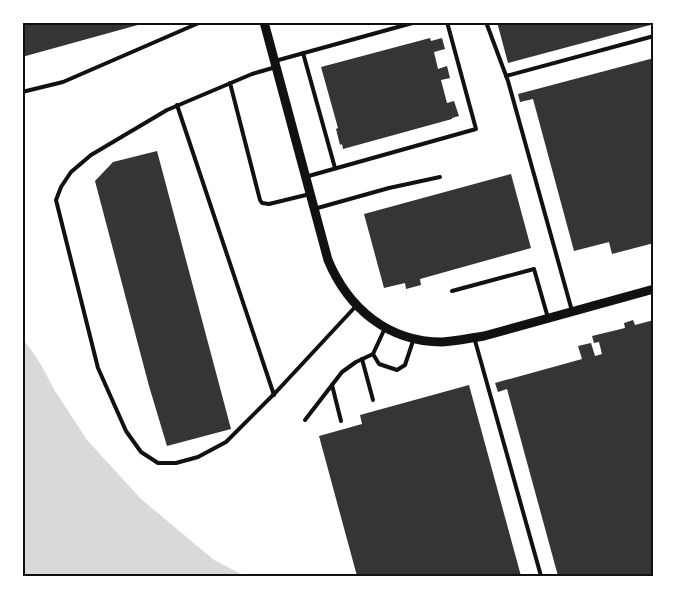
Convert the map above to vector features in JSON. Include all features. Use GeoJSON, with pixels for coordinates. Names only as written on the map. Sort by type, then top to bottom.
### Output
{"type":"FeatureCollection","features":[{"type":"Feature","properties":{"kind":"street"},"geometry":{"type":"LineString","coordinates":[[264,22],[328,260],[335,278],[356,306],[376,322],[385,328],[414,338],[442,342],[474,337],[654,289]]}},
{"type":"Feature","properties":{"kind":"lane"},"geometry":{"type":"LineString","coordinates":[[22,92],[63,82],[201,22]]}},
{"type":"Feature","properties":{"kind":"lane"},"geometry":{"type":"LineString","coordinates":[[356,306],[274,395],[226,442],[198,457],[176,464],[158,463],[141,452],[126,431],[98,368],[56,200],[61,187],[71,172],[91,155],[167,110],[303,53],[416,22]]}},
{"type":"Feature","properties":{"kind":"lane"},"geometry":{"type":"LineString","coordinates":[[305,177],[476,129],[447,22]]}},
{"type":"Feature","properties":{"kind":"lane"},"geometry":{"type":"LineString","coordinates":[[486,22],[506,76],[572,311]]}},
{"type":"Feature","properties":{"kind":"lane"},"geometry":{"type":"LineString","coordinates":[[506,76],[654,36]]}},
{"type":"Feature","properties":{"kind":"lane"},"geometry":{"type":"LineString","coordinates":[[303,53],[335,168]]}},
{"type":"Feature","properties":{"kind":"lane"},"geometry":{"type":"LineString","coordinates":[[230,83],[262,203],[269,204],[310,194]]}},
{"type":"Feature","properties":{"kind":"lane"},"geometry":{"type":"LineString","coordinates":[[178,105],[274,395]]}},
{"type":"Feature","properties":{"kind":"lane"},"geometry":{"type":"LineString","coordinates":[[314,209],[440,176]]}},
{"type":"Feature","properties":{"kind":"lane"},"geometry":{"type":"LineString","coordinates":[[452,291],[534,269],[548,318]]}},
{"type":"Feature","properties":{"kind":"lane"},"geometry":{"type":"LineString","coordinates":[[305,420],[342,372],[373,354],[385,328]]}},
{"type":"Feature","properties":{"kind":"lane"},"geometry":{"type":"LineString","coordinates":[[474,337],[541,576]]}},
{"type":"Feature","properties":{"kind":"lane"},"geometry":{"type":"LineString","coordinates":[[373,354],[379,364],[397,370],[404,365],[414,338]]}},
{"type":"Feature","properties":{"kind":"lane"},"geometry":{"type":"LineString","coordinates":[[362,359],[372,400]]}},
{"type":"Feature","properties":{"kind":"lane"},"geometry":{"type":"LineString","coordinates":[[332,385],[341,420]]}},
{"type":"Feature","properties":{"kind":"shaded area"},"geometry":{"type":"Polygon","coordinates":[[[22,341],[27,344],[40,363],[55,391],[87,440],[141,499],[214,560],[245,576],[23,576],[22,341]]]}},
{"type":"Feature","properties":{"kind":"building"},"geometry":{"type":"Polygon","coordinates":[[[22,22],[145,22],[145,23],[22,57],[22,22]]]}},
{"type":"Feature","properties":{"kind":"building"},"geometry":{"type":"Polygon","coordinates":[[[497,22],[654,22],[654,24],[508,63],[497,22]]]}},
{"type":"Feature","properties":{"kind":"building"},"geometry":{"type":"Polygon","coordinates":[[[430,38],[431,41],[442,38],[445,49],[434,52],[438,69],[447,66],[450,78],[441,80],[447,103],[454,101],[459,116],[343,149],[342,144],[340,145],[336,129],[338,128],[321,67],[430,38]]]}},
{"type":"Feature","properties":{"kind":"building"},"geometry":{"type":"Polygon","coordinates":[[[654,58],[654,243],[612,254],[609,242],[574,251],[533,99],[520,102],[518,94],[654,58]]]}},
{"type":"Feature","properties":{"kind":"building"},"geometry":{"type":"Polygon","coordinates":[[[157,151],[231,429],[167,446],[149,386],[95,181],[113,162],[157,151]]]}},
{"type":"Feature","properties":{"kind":"building"},"geometry":{"type":"Polygon","coordinates":[[[511,174],[531,248],[420,279],[421,285],[406,289],[405,283],[384,288],[364,214],[511,174]]]}},
{"type":"Feature","properties":{"kind":"building"},"geometry":{"type":"Polygon","coordinates":[[[633,320],[635,325],[654,320],[654,576],[558,576],[507,389],[498,392],[495,383],[582,359],[578,346],[591,343],[595,356],[602,354],[599,342],[594,343],[592,336],[625,328],[624,323],[633,320]]]}},
{"type":"Feature","properties":{"kind":"building"},"geometry":{"type":"Polygon","coordinates":[[[469,385],[521,576],[357,576],[319,436],[362,424],[360,415],[469,385]]]}}]}
